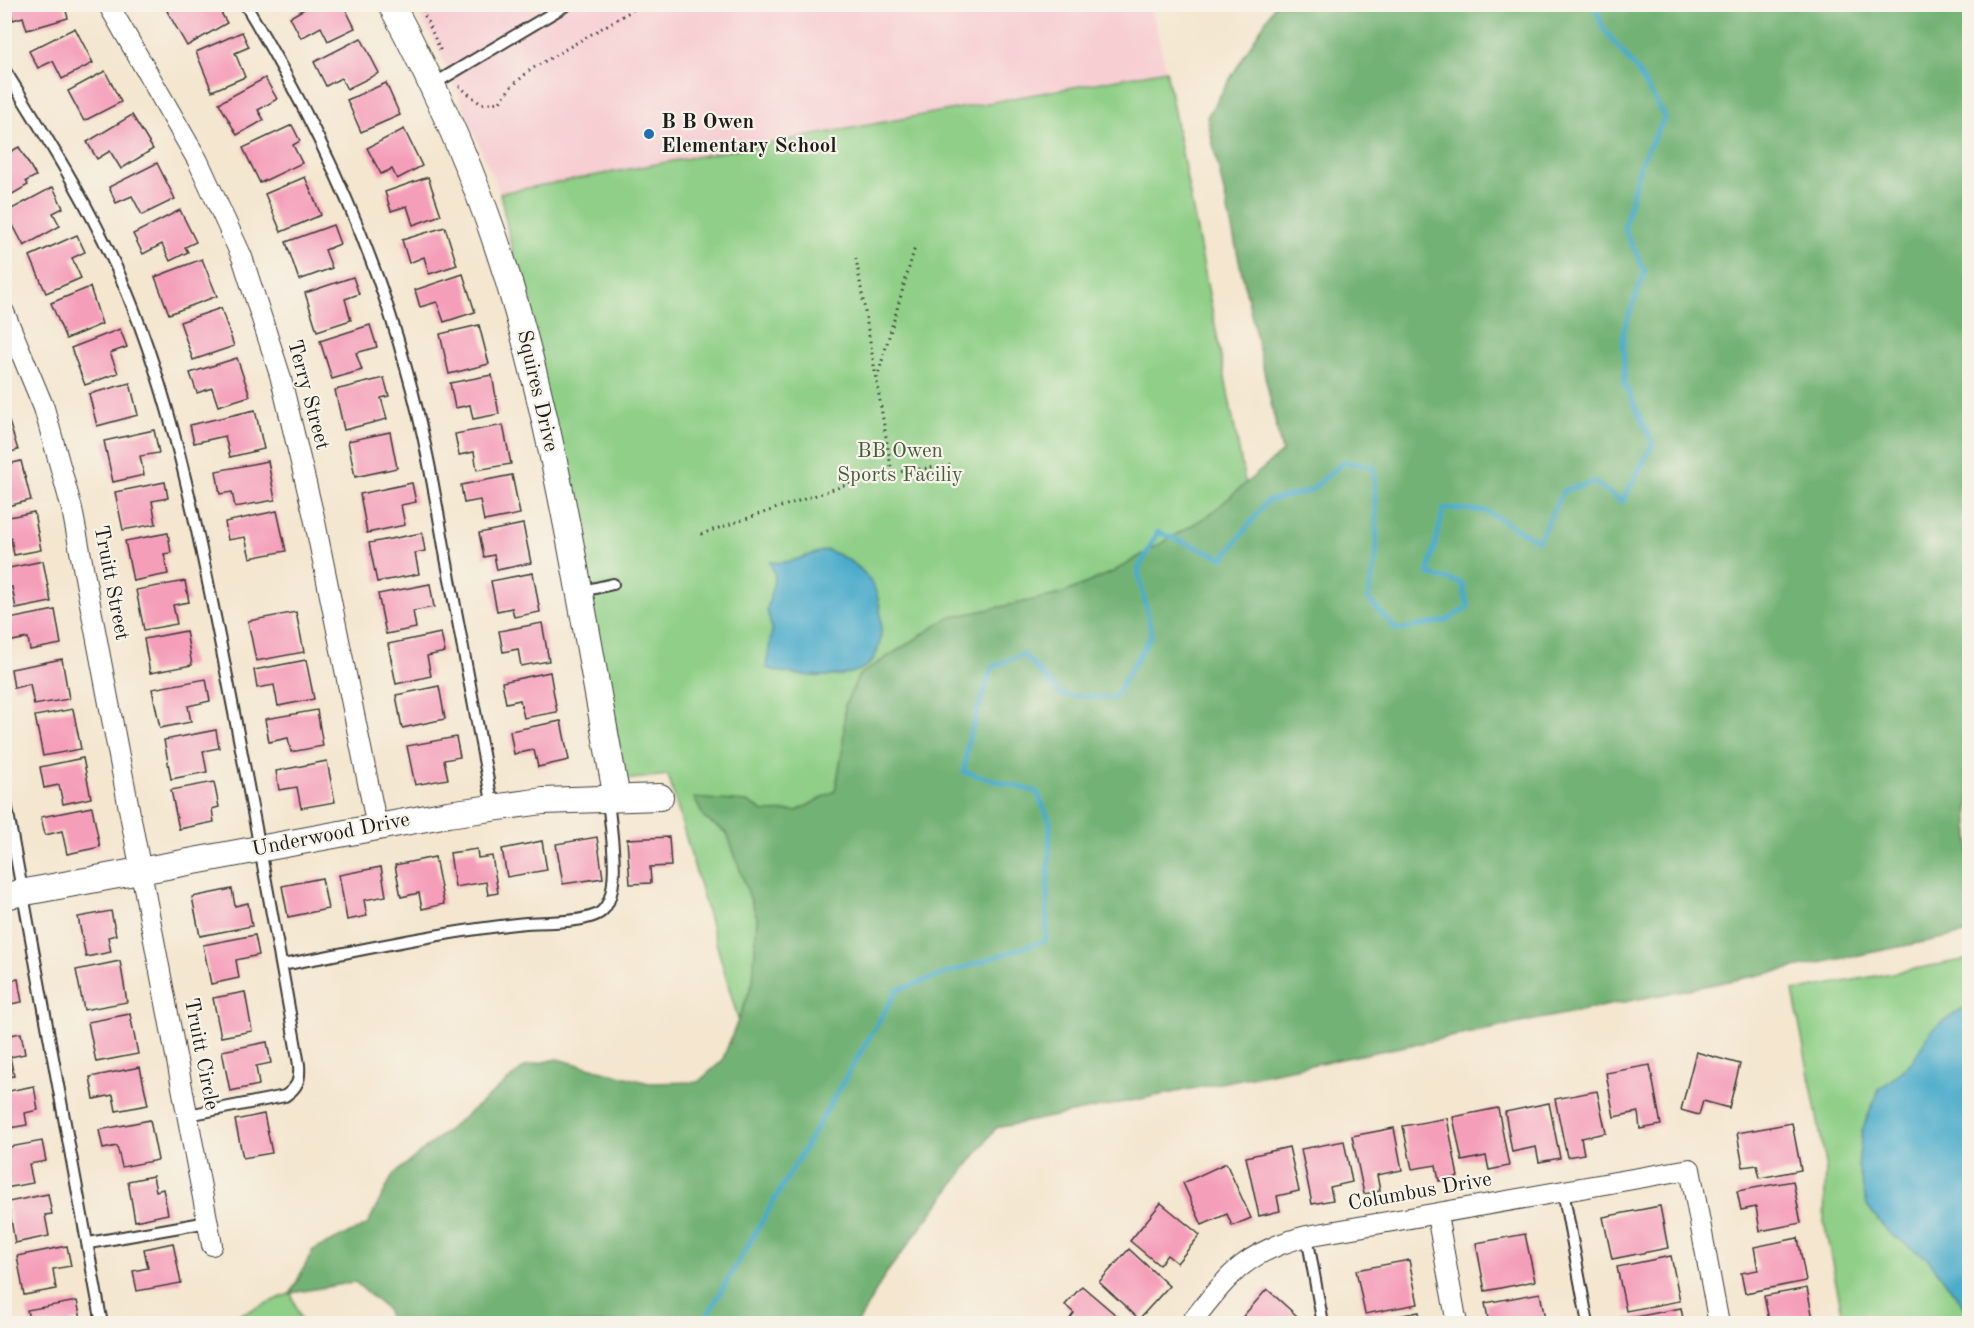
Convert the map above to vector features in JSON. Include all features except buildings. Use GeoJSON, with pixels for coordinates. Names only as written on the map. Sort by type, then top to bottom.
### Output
{"type":"FeatureCollection","features":[{"type":"Feature","properties":{"kind":"street","name":"Terry Street"},"geometry":{"type":"LineString","coordinates":[[108,4],[198,161],[242,257],[280,375],[314,517],[377,827]]}},
{"type":"Feature","properties":{"kind":"street","name":"Squires Drive"},"geometry":{"type":"LineString","coordinates":[[392,4],[441,80],[517,308],[544,413],[578,592],[613,798]]}},
{"type":"Feature","properties":{"kind":"street","name":"Truitt Street"},"geometry":{"type":"LineString","coordinates":[[4,312],[44,408],[72,509],[142,871]]}},
{"type":"Feature","properties":{"kind":"street","name":"Underwood Drive"},"geometry":{"type":"LineString","coordinates":[[14,895],[493,807],[543,801],[660,797]]}},
{"type":"Feature","properties":{"kind":"street","name":"Truitt Circle"},"geometry":{"type":"LineString","coordinates":[[142,871],[212,1245]]}},
{"type":"Feature","properties":{"kind":"street","name":"Columbus Drive"},"geometry":{"type":"LineString","coordinates":[[1190,1323],[1227,1279],[1249,1259],[1275,1244],[1307,1236],[1690,1169],[1719,1323]]}},
{"type":"Feature","properties":{"kind":"street"},"geometry":{"type":"LineString","coordinates":[[1437,1215],[1457,1323]]}},
{"type":"Feature","properties":{"kind":"lane"},"geometry":{"type":"LineString","coordinates":[[245,4],[287,73],[331,161],[367,250],[406,367],[431,477],[493,807]]}},
{"type":"Feature","properties":{"kind":"lane"},"geometry":{"type":"LineString","coordinates":[[441,80],[568,4]]}},
{"type":"Feature","properties":{"kind":"lane"},"geometry":{"type":"LineString","coordinates":[[4,69],[78,189],[126,289],[159,378],[186,473],[282,965],[299,1065],[300,1080],[295,1090],[285,1096],[188,1115]]}},
{"type":"Feature","properties":{"kind":"lane"},"geometry":{"type":"LineString","coordinates":[[578,592],[613,584]]}},
{"type":"Feature","properties":{"kind":"lane"},"geometry":{"type":"LineString","coordinates":[[4,792],[14,895],[89,1243],[102,1323]]}},
{"type":"Feature","properties":{"kind":"lane"},"geometry":{"type":"LineString","coordinates":[[282,965],[512,925],[588,918],[602,912],[610,899],[614,883],[613,798]]}},
{"type":"Feature","properties":{"kind":"lane"},"geometry":{"type":"LineString","coordinates":[[1563,1191],[1588,1323]]}},
{"type":"Feature","properties":{"kind":"lane"},"geometry":{"type":"LineString","coordinates":[[89,1243],[208,1222]]}},
{"type":"Feature","properties":{"kind":"lane"},"geometry":{"type":"LineString","coordinates":[[1307,1236],[1323,1323]]}},
{"type":"Feature","properties":{"kind":"path"},"geometry":{"type":"LineString","coordinates":[[423,4],[441,80],[481,104],[500,102],[510,88],[530,70],[643,4]]}},
{"type":"Feature","properties":{"kind":"path"},"geometry":{"type":"LineString","coordinates":[[876,380],[915,247]]}},
{"type":"Feature","properties":{"kind":"path"},"geometry":{"type":"LineString","coordinates":[[856,258],[892,473]]}},
{"type":"Feature","properties":{"kind":"path"},"geometry":{"type":"LineString","coordinates":[[701,534],[875,475],[952,465]]}},
{"type":"Feature","properties":{"kind":"shaded area","name":"B B Owen Elementary School"},"geometry":{"type":"Polygon","coordinates":[[[414,5],[1151,5],[1166,70],[500,193],[439,50],[414,5]]]}},
{"type":"Feature","properties":{"kind":"green space"},"geometry":{"type":"Polygon","coordinates":[[[1275,5],[1969,5],[1969,933],[996,1128],[885,1275],[858,1323],[390,1323],[387,1310],[355,1282],[291,1293],[313,1250],[367,1225],[393,1175],[526,1066],[557,1059],[649,1083],[698,1082],[722,1061],[753,982],[757,918],[727,833],[705,819],[694,798],[747,802],[764,812],[797,811],[835,791],[843,747],[845,705],[859,675],[948,618],[1061,594],[1113,572],[1209,515],[1282,452],[1207,117],[1275,5]]]}},
{"type":"Feature","properties":{"kind":"green space","name":"BB Owen Sports Faciliy"},"geometry":{"type":"Polygon","coordinates":[[[1166,70],[1348,1018],[769,1127],[668,775],[625,780],[500,193],[1166,70]]]}},
{"type":"Feature","properties":{"kind":"green space"},"geometry":{"type":"Polygon","coordinates":[[[1969,959],[1969,1323],[1844,1323],[1824,1222],[1826,1164],[1793,991],[1969,959]]]}},
{"type":"Feature","properties":{"kind":"green space"},"geometry":{"type":"Polygon","coordinates":[[[291,1293],[302,1323],[220,1323],[291,1293]]]}},
{"type":"Feature","properties":{"kind":"water"},"geometry":{"type":"Polygon","coordinates":[[[827,550],[855,564],[864,573],[877,595],[881,631],[872,661],[851,673],[837,675],[790,674],[766,668],[772,630],[767,610],[775,576],[770,562],[792,561],[827,550]]]}},
{"type":"Feature","properties":{"kind":"water"},"geometry":{"type":"Polygon","coordinates":[[[1969,1004],[1969,1313],[1928,1259],[1889,1233],[1872,1212],[1867,1205],[1858,1166],[1862,1130],[1879,1090],[1913,1061],[1931,1030],[1969,1004]]]}},
{"type":"Feature","properties":{"kind":"waterway"},"geometry":{"type":"LineString","coordinates":[[702,1324],[897,990],[1046,940],[1050,822],[1037,792],[964,772],[968,742],[992,667],[1023,654],[1061,695],[1114,698],[1152,634],[1138,570],[1158,532],[1224,558],[1267,501],[1310,491],[1344,462],[1374,467],[1377,550],[1368,599],[1397,630],[1446,621],[1468,607],[1462,583],[1428,574],[1444,508],[1486,511],[1538,541],[1563,491],[1594,482],[1622,502],[1653,444],[1625,385],[1623,332],[1645,272],[1624,228],[1640,164],[1665,117],[1636,69],[1603,28],[1594,4]]}},
{"type":"Feature","properties":{"kind":"place","name":"B B Owen Elementary School"},"geometry":{"type":"Point","coordinates":[649,134]}}]}
